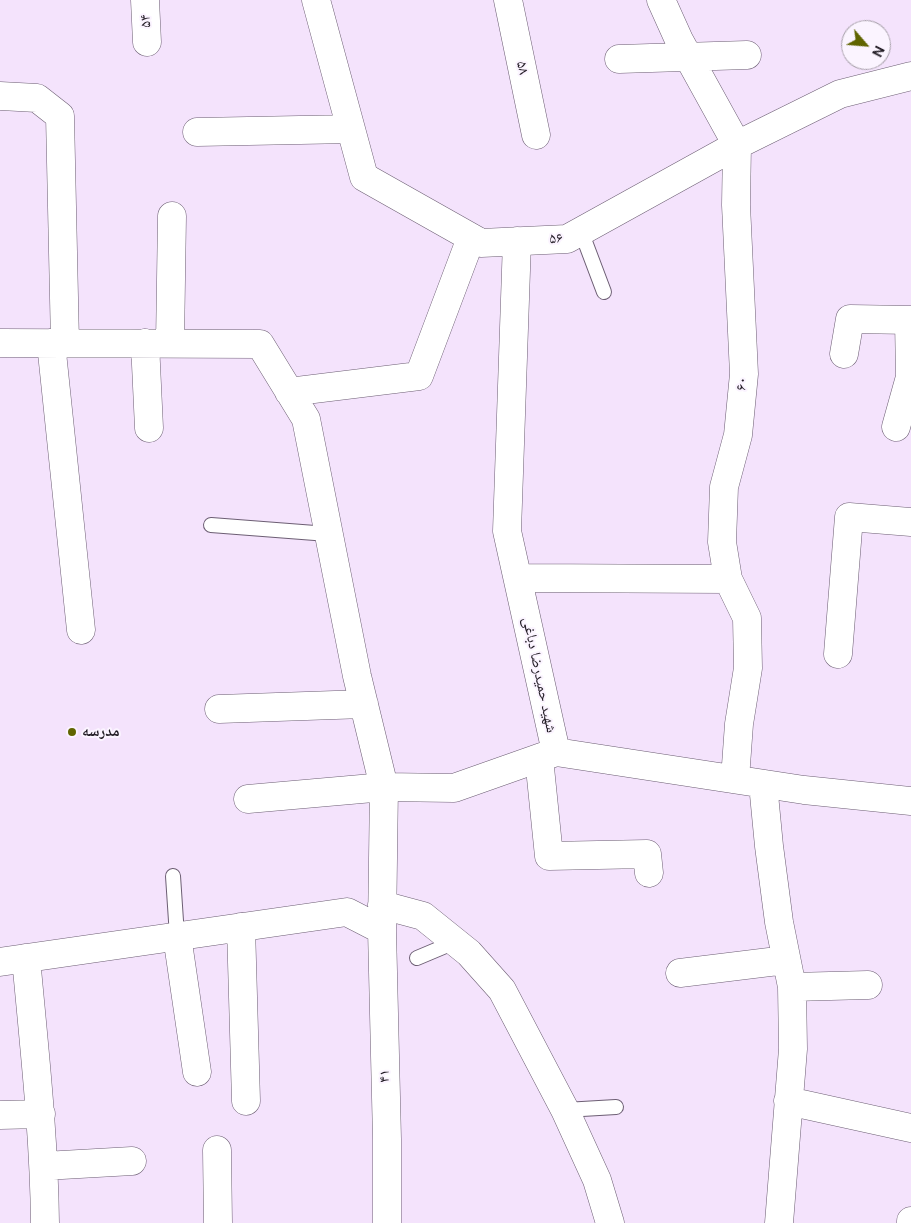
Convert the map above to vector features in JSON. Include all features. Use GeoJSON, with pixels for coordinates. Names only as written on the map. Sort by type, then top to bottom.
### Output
{"type":"FeatureCollection","features":[{"type":"Feature","properties":{"kind":"street","name":"۵۴"},"geometry":{"type":"LineString","coordinates":[[145,0],[147,42]]}},
{"type":"Feature","properties":{"kind":"street","name":"۵۶"},"geometry":{"type":"LineString","coordinates":[[316,0],[364,177],[481,243],[567,239],[737,145],[840,94],[911,76]]}},
{"type":"Feature","properties":{"kind":"street","name":"۵۸"},"geometry":{"type":"LineString","coordinates":[[508,0],[536,135]]}},
{"type":"Feature","properties":{"kind":"street","name":"۶۰"},"geometry":{"type":"LineString","coordinates":[[662,0],[689,58],[737,145],[736,205],[744,374],[738,435],[724,487],[722,542],[728,579],[747,618],[748,668],[739,724],[735,780]]}},
{"type":"Feature","properties":{"kind":"street"},"geometry":{"type":"LineString","coordinates":[[619,59],[747,55]]}},
{"type":"Feature","properties":{"kind":"street"},"geometry":{"type":"LineString","coordinates":[[0,96],[37,98],[60,116],[58,343],[81,630]]}},
{"type":"Feature","properties":{"kind":"street"},"geometry":{"type":"LineString","coordinates":[[197,132],[351,128]]}},
{"type":"Feature","properties":{"kind":"street"},"geometry":{"type":"LineString","coordinates":[[149,428],[172,216]]}},
{"type":"Feature","properties":{"kind":"street"},"geometry":{"type":"LineString","coordinates":[[289,392],[419,376],[471,238]]}},
{"type":"Feature","properties":{"kind":"street","name":"شهید حمیدرضا دباغی"},"geometry":{"type":"LineString","coordinates":[[517,242],[507,530],[518,578],[547,755],[804,790],[911,801]]}},
{"type":"Feature","properties":{"kind":"street"},"geometry":{"type":"LineString","coordinates":[[844,354],[850,319],[910,320],[910,377],[896,427]]}},
{"type":"Feature","properties":{"kind":"street"},"geometry":{"type":"LineString","coordinates":[[0,343],[157,343]]}},
{"type":"Feature","properties":{"kind":"street","name":"۴۱"},"geometry":{"type":"LineString","coordinates":[[157,343],[260,344],[306,419],[364,704],[384,787],[382,917],[387,1223]]}},
{"type":"Feature","properties":{"kind":"street"},"geometry":{"type":"LineString","coordinates":[[838,654],[849,517],[911,522]]}},
{"type":"Feature","properties":{"kind":"street"},"geometry":{"type":"LineString","coordinates":[[518,578],[728,579]]}},
{"type":"Feature","properties":{"kind":"street"},"geometry":{"type":"LineString","coordinates":[[219,709],[364,704]]}},
{"type":"Feature","properties":{"kind":"street"},"geometry":{"type":"LineString","coordinates":[[248,799],[384,787],[454,788],[547,755],[549,856],[647,854],[650,873]]}},
{"type":"Feature","properties":{"kind":"street"},"geometry":{"type":"LineString","coordinates":[[763,784],[779,922],[792,986],[793,1049],[779,1223]]}},
{"type":"Feature","properties":{"kind":"street"},"geometry":{"type":"LineString","coordinates":[[45,1223],[41,1114],[13,960],[347,912],[382,917],[423,916],[469,954],[502,990],[565,1110],[597,1180],[610,1223]]}},
{"type":"Feature","properties":{"kind":"street"},"geometry":{"type":"LineString","coordinates":[[241,927],[246,1101]]}},
{"type":"Feature","properties":{"kind":"street"},"geometry":{"type":"LineString","coordinates":[[177,936],[197,1072]]}},
{"type":"Feature","properties":{"kind":"street"},"geometry":{"type":"LineString","coordinates":[[680,973],[786,960]]}},
{"type":"Feature","properties":{"kind":"street"},"geometry":{"type":"LineString","coordinates":[[792,986],[868,985]]}},
{"type":"Feature","properties":{"kind":"street"},"geometry":{"type":"LineString","coordinates":[[788,1101],[911,1128]]}},
{"type":"Feature","properties":{"kind":"street"},"geometry":{"type":"LineString","coordinates":[[0,1115],[41,1114]]}},
{"type":"Feature","properties":{"kind":"street"},"geometry":{"type":"LineString","coordinates":[[217,1150],[218,1223]]}},
{"type":"Feature","properties":{"kind":"street"},"geometry":{"type":"LineString","coordinates":[[44,1166],[132,1162]]}},
{"type":"Feature","properties":{"kind":"lane"},"geometry":{"type":"LineString","coordinates":[[581,231],[604,292]]}},
{"type":"Feature","properties":{"kind":"lane"},"geometry":{"type":"LineString","coordinates":[[212,525],[328,534]]}},
{"type":"Feature","properties":{"kind":"lane"},"geometry":{"type":"LineString","coordinates":[[173,876],[177,936]]}},
{"type":"Feature","properties":{"kind":"lane"},"geometry":{"type":"LineString","coordinates":[[417,958],[455,942]]}},
{"type":"Feature","properties":{"kind":"lane"},"geometry":{"type":"LineString","coordinates":[[565,1110],[616,1107]]}},
{"type":"Feature","properties":{"kind":"place","name":"مدرسه"},"geometry":{"type":"Point","coordinates":[72,732]}}]}
